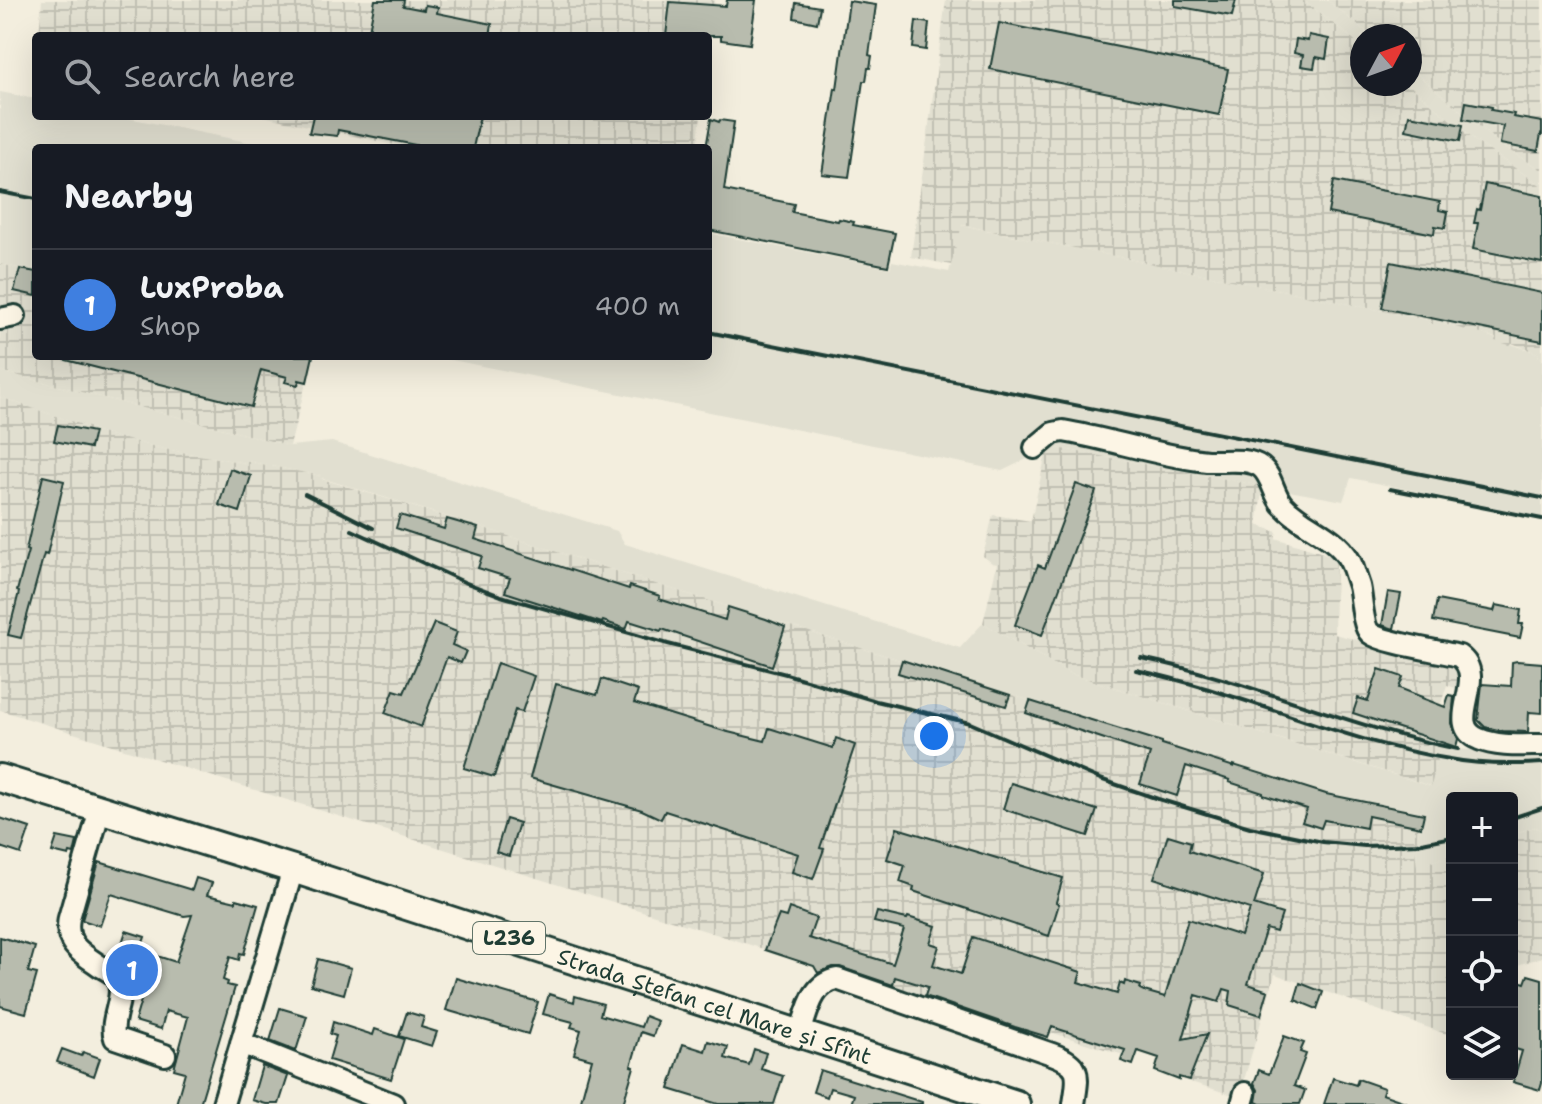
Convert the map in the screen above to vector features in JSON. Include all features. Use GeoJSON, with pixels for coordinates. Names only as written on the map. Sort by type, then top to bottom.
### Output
{"type":"FeatureCollection","features":[{"type":"Feature","properties":{"kind":"main road","name":"Strada Ștefan cel Mare și Sfînt"},"geometry":{"type":"LineString","coordinates":[[0,778],[800,1033],[966,1096],[1016,1104]]}},
{"type":"Feature","properties":{"kind":"street"},"geometry":{"type":"LineString","coordinates":[[1035,448],[1053,433],[1063,431],[1191,458],[1252,463],[1261,467],[1282,505],[1295,517],[1332,539],[1350,560],[1360,587],[1366,627],[1371,633],[1459,656],[1466,661],[1471,678],[1464,717],[1471,734],[1493,743],[1542,745]]}},
{"type":"Feature","properties":{"kind":"street"},"geometry":{"type":"LineString","coordinates":[[100,809],[69,918],[69,937],[82,954],[115,975],[120,993],[112,1030],[115,1038],[165,1055]]}},
{"type":"Feature","properties":{"kind":"street"},"geometry":{"type":"LineString","coordinates":[[223,1104],[293,869]]}},
{"type":"Feature","properties":{"kind":"street"},"geometry":{"type":"LineString","coordinates":[[800,1033],[816,990],[828,981],[837,979],[1070,1062],[1078,1077],[1074,1104]]}},
{"type":"Feature","properties":{"kind":"street"},"geometry":{"type":"LineString","coordinates":[[241,1043],[393,1104]]}},
{"type":"Feature","properties":{"kind":"shaded area"},"geometry":{"type":"Polygon","coordinates":[[[42,0],[715,0],[711,32],[39,32],[42,0]]]}},
{"type":"Feature","properties":{"kind":"shaded area"},"geometry":{"type":"Polygon","coordinates":[[[946,0],[1303,0],[1350,37],[1350,96],[1422,96],[1479,144],[1542,186],[1542,358],[1512,343],[1495,341],[1496,338],[1444,324],[1427,323],[1427,320],[962,225],[951,265],[911,257],[946,0]]]}},
{"type":"Feature","properties":{"kind":"shaded area"},"geometry":{"type":"Polygon","coordinates":[[[1303,0],[1327,0],[1356,24],[1350,24],[1350,37],[1303,0]]]}},
{"type":"Feature","properties":{"kind":"shaded area"},"geometry":{"type":"Polygon","coordinates":[[[1327,0],[1542,0],[1542,170],[1505,148],[1422,78],[1422,24],[1356,24],[1327,0]]]}},
{"type":"Feature","properties":{"kind":"shaded area"},"geometry":{"type":"Polygon","coordinates":[[[1422,78],[1505,148],[1542,170],[1542,186],[1479,144],[1422,96],[1422,78]]]}},
{"type":"Feature","properties":{"kind":"shaded area"},"geometry":{"type":"Polygon","coordinates":[[[0,92],[32,98],[32,120],[138,120],[257,144],[32,144],[32,271],[0,264],[0,92]]]}},
{"type":"Feature","properties":{"kind":"shaded area"},"geometry":{"type":"Polygon","coordinates":[[[281,120],[700,120],[698,144],[390,144],[281,120]]]}},
{"type":"Feature","properties":{"kind":"shaded area"},"geometry":{"type":"Polygon","coordinates":[[[961,225],[1428,320],[1427,323],[1477,332],[1540,354],[1542,517],[1351,478],[1343,501],[1052,447],[1002,471],[452,360],[712,360],[712,234],[890,268],[892,261],[949,272],[961,225]]]}},
{"type":"Feature","properties":{"kind":"shaded area"},"geometry":{"type":"Polygon","coordinates":[[[0,264],[32,271],[32,360],[312,360],[290,446],[0,371],[0,264]]]}},
{"type":"Feature","properties":{"kind":"shaded area"},"geometry":{"type":"Polygon","coordinates":[[[0,371],[290,446],[332,442],[617,531],[625,544],[960,648],[983,623],[1071,674],[1430,786],[1441,745],[1500,752],[1542,750],[1542,830],[1535,827],[1518,832],[1518,792],[1446,792],[1446,857],[1417,867],[1415,849],[1423,814],[1330,794],[321,476],[164,449],[96,432],[0,397],[0,371]]]}},
{"type":"Feature","properties":{"kind":"shaded area"},"geometry":{"type":"Polygon","coordinates":[[[0,397],[97,432],[164,449],[321,476],[322,479],[1329,794],[1423,814],[1415,849],[1417,866],[1446,857],[1446,1034],[1275,974],[1239,1097],[1178,1078],[1175,1064],[1191,1007],[1130,1057],[1050,1032],[1047,1038],[1007,1026],[1017,997],[984,986],[974,1015],[0,710],[0,397]]]}},
{"type":"Feature","properties":{"kind":"shaded area"},"geometry":{"type":"Polygon","coordinates":[[[1052,447],[1263,486],[1257,525],[1277,532],[1275,538],[1336,557],[1334,634],[1457,665],[1461,674],[1458,689],[1447,685],[1429,740],[1441,745],[1431,786],[1071,674],[983,623],[997,564],[983,556],[993,515],[1031,521],[1045,458],[1052,447]]]}},
{"type":"Feature","properties":{"kind":"shaded area"},"geometry":{"type":"Polygon","coordinates":[[[1535,827],[1542,830],[1542,957],[1518,965],[1518,864],[1518,832],[1535,827]]]}},
{"type":"Feature","properties":{"kind":"building"},"geometry":{"type":"Polygon","coordinates":[[[375,0],[404,0],[403,6],[424,10],[425,5],[438,7],[437,13],[492,24],[491,32],[369,32],[375,0]]]}},
{"type":"Feature","properties":{"kind":"building"},"geometry":{"type":"Polygon","coordinates":[[[727,0],[756,0],[750,44],[721,40],[721,36],[712,36],[712,32],[666,32],[670,2],[726,6],[727,0]]]}},
{"type":"Feature","properties":{"kind":"building"},"geometry":{"type":"Polygon","coordinates":[[[1175,0],[1236,0],[1232,16],[1175,6],[1175,0]]]}},
{"type":"Feature","properties":{"kind":"building"},"geometry":{"type":"Polygon","coordinates":[[[849,1],[876,5],[869,55],[872,56],[866,81],[863,81],[849,177],[822,174],[849,1]]]}},
{"type":"Feature","properties":{"kind":"building"},"geometry":{"type":"Polygon","coordinates":[[[796,3],[820,7],[817,23],[794,18],[796,3]]]}},
{"type":"Feature","properties":{"kind":"building"},"geometry":{"type":"Polygon","coordinates":[[[916,21],[929,23],[926,50],[913,48],[916,21]]]}},
{"type":"Feature","properties":{"kind":"building"},"geometry":{"type":"Polygon","coordinates":[[[999,23],[1228,69],[1219,115],[990,69],[999,23]]]}},
{"type":"Feature","properties":{"kind":"building"},"geometry":{"type":"Polygon","coordinates":[[[1309,35],[1329,39],[1326,59],[1316,57],[1314,68],[1301,66],[1303,55],[1294,53],[1296,39],[1308,41],[1309,35]]]}},
{"type":"Feature","properties":{"kind":"building"},"geometry":{"type":"Polygon","coordinates":[[[1466,102],[1514,114],[1513,117],[1542,122],[1538,151],[1500,144],[1503,126],[1463,119],[1466,102]]]}},
{"type":"Feature","properties":{"kind":"building"},"geometry":{"type":"Polygon","coordinates":[[[1409,115],[1463,125],[1460,141],[1406,130],[1409,115]]]}},
{"type":"Feature","properties":{"kind":"building"},"geometry":{"type":"Polygon","coordinates":[[[312,120],[479,120],[474,144],[410,144],[338,130],[337,136],[309,133],[312,120]]]}},
{"type":"Feature","properties":{"kind":"building"},"geometry":{"type":"Polygon","coordinates":[[[711,120],[734,122],[724,190],[794,204],[792,212],[854,222],[853,225],[895,233],[888,266],[712,231],[712,144],[707,144],[711,120]]]}},
{"type":"Feature","properties":{"kind":"building"},"geometry":{"type":"Polygon","coordinates":[[[1334,181],[1440,202],[1439,210],[1448,212],[1445,228],[1435,226],[1434,234],[1328,213],[1334,181]]]}},
{"type":"Feature","properties":{"kind":"building"},"geometry":{"type":"Polygon","coordinates":[[[1485,184],[1542,196],[1542,263],[1473,249],[1478,223],[1474,223],[1485,184]]]}},
{"type":"Feature","properties":{"kind":"building"},"geometry":{"type":"Polygon","coordinates":[[[1391,262],[1542,293],[1542,341],[1382,308],[1391,262]]]}},
{"type":"Feature","properties":{"kind":"building"},"geometry":{"type":"Polygon","coordinates":[[[20,269],[32,271],[32,295],[14,291],[20,269]]]}},
{"type":"Feature","properties":{"kind":"building"},"geometry":{"type":"Polygon","coordinates":[[[66,360],[312,360],[307,382],[299,380],[298,385],[285,382],[287,377],[261,370],[251,407],[66,360]]]}},
{"type":"Feature","properties":{"kind":"building"},"geometry":{"type":"Polygon","coordinates":[[[58,425],[94,432],[90,448],[54,441],[58,425]]]}},
{"type":"Feature","properties":{"kind":"building"},"geometry":{"type":"Polygon","coordinates":[[[230,469],[251,476],[240,512],[219,505],[230,469]]]}},
{"type":"Feature","properties":{"kind":"building"},"geometry":{"type":"Polygon","coordinates":[[[43,476],[64,481],[47,555],[44,554],[21,638],[8,635],[43,476]]]}},
{"type":"Feature","properties":{"kind":"building"},"geometry":{"type":"Polygon","coordinates":[[[1076,484],[1096,491],[1042,635],[1015,625],[1038,565],[1045,568],[1076,484]]]}},
{"type":"Feature","properties":{"kind":"building"},"geometry":{"type":"Polygon","coordinates":[[[400,515],[444,529],[447,519],[478,528],[475,539],[629,589],[630,586],[660,596],[659,599],[725,620],[728,607],[766,619],[785,627],[772,666],[662,629],[629,621],[626,629],[505,592],[510,578],[478,568],[482,556],[396,528],[400,515]]]}},
{"type":"Feature","properties":{"kind":"building"},"geometry":{"type":"Polygon","coordinates":[[[1388,592],[1401,594],[1394,629],[1382,625],[1388,592]]]}},
{"type":"Feature","properties":{"kind":"building"},"geometry":{"type":"Polygon","coordinates":[[[1437,600],[1494,611],[1496,605],[1521,610],[1519,624],[1523,624],[1520,638],[1433,621],[1437,600]]]}},
{"type":"Feature","properties":{"kind":"building"},"geometry":{"type":"Polygon","coordinates":[[[434,623],[457,632],[452,645],[466,651],[461,663],[447,657],[421,727],[385,713],[394,690],[404,693],[434,623]]]}},
{"type":"Feature","properties":{"kind":"building"},"geometry":{"type":"Polygon","coordinates":[[[902,660],[1010,695],[1006,706],[898,673],[902,660]]]}},
{"type":"Feature","properties":{"kind":"building"},"geometry":{"type":"Polygon","coordinates":[[[1512,662],[1542,663],[1542,713],[1529,712],[1528,732],[1485,727],[1478,720],[1482,684],[1511,686],[1512,662]]]}},
{"type":"Feature","properties":{"kind":"building"},"geometry":{"type":"Polygon","coordinates":[[[497,663],[534,676],[522,712],[515,710],[494,777],[464,768],[497,663]]]}},
{"type":"Feature","properties":{"kind":"building"},"geometry":{"type":"Polygon","coordinates":[[[1379,669],[1403,677],[1399,688],[1445,707],[1449,695],[1454,696],[1452,723],[1458,739],[1456,747],[1353,713],[1358,698],[1368,701],[1379,669]]]}},
{"type":"Feature","properties":{"kind":"building"},"geometry":{"type":"Polygon","coordinates":[[[602,679],[638,691],[634,703],[724,731],[765,741],[769,728],[833,748],[836,738],[855,745],[820,848],[824,849],[813,879],[792,872],[798,854],[665,811],[661,819],[642,810],[530,778],[556,684],[597,695],[602,679]]]}},
{"type":"Feature","properties":{"kind":"building"},"geometry":{"type":"Polygon","coordinates":[[[1030,701],[1326,794],[1424,814],[1421,827],[1368,816],[1366,828],[1324,820],[1321,828],[1302,822],[1307,809],[1186,766],[1177,796],[1140,784],[1150,754],[1026,713],[1030,701]]]}},
{"type":"Feature","properties":{"kind":"building"},"geometry":{"type":"Polygon","coordinates":[[[1011,783],[1097,810],[1088,836],[1003,809],[1011,783]]]}},
{"type":"Feature","properties":{"kind":"building"},"geometry":{"type":"Polygon","coordinates":[[[0,818],[30,828],[21,854],[0,847],[0,818]]]}},
{"type":"Feature","properties":{"kind":"building"},"geometry":{"type":"Polygon","coordinates":[[[506,819],[519,823],[509,856],[496,852],[506,819]]]}},
{"type":"Feature","properties":{"kind":"building"},"geometry":{"type":"Polygon","coordinates":[[[897,828],[1063,878],[1049,936],[913,891],[914,887],[900,882],[905,865],[887,859],[897,828]]]}},
{"type":"Feature","properties":{"kind":"building"},"geometry":{"type":"Polygon","coordinates":[[[1168,835],[1191,842],[1189,851],[1264,874],[1254,905],[1282,914],[1276,932],[1266,929],[1248,984],[1268,991],[1261,1015],[1229,1005],[1231,991],[1224,989],[1219,1002],[1196,995],[1183,1039],[1207,1034],[1189,1080],[1179,1077],[1179,1080],[1155,1071],[1159,1058],[1138,1051],[1133,1065],[1121,1061],[1125,1050],[1052,1027],[1048,1037],[1015,1027],[925,996],[928,987],[895,977],[893,985],[840,967],[818,973],[814,966],[765,950],[779,915],[786,917],[789,908],[816,918],[809,938],[893,964],[904,929],[874,922],[877,912],[936,926],[930,943],[939,946],[933,965],[961,974],[973,937],[1081,972],[1078,982],[1117,994],[1120,983],[1124,985],[1125,981],[1165,997],[1188,919],[1241,936],[1250,909],[1154,878],[1168,835]]]}},
{"type":"Feature","properties":{"kind":"building"},"geometry":{"type":"Polygon","coordinates":[[[57,837],[77,841],[74,854],[70,853],[69,856],[52,852],[57,837]]]}},
{"type":"Feature","properties":{"kind":"building"},"geometry":{"type":"Polygon","coordinates":[[[99,862],[192,890],[196,878],[212,883],[207,895],[258,905],[244,954],[240,953],[239,960],[230,957],[223,980],[235,987],[200,1104],[176,1104],[185,1072],[174,1069],[188,1017],[166,1011],[161,1029],[135,1021],[154,955],[176,962],[192,915],[184,916],[111,894],[100,926],[82,920],[99,862]]]}},
{"type":"Feature","properties":{"kind":"building"},"geometry":{"type":"Polygon","coordinates":[[[126,931],[145,937],[139,955],[120,949],[126,931]]]}},
{"type":"Feature","properties":{"kind":"building"},"geometry":{"type":"Polygon","coordinates":[[[0,937],[35,947],[28,972],[37,974],[26,1013],[0,1006],[0,937]]]}},
{"type":"Feature","properties":{"kind":"building"},"geometry":{"type":"Polygon","coordinates":[[[318,959],[351,968],[344,994],[311,985],[318,959]]]}},
{"type":"Feature","properties":{"kind":"building"},"geometry":{"type":"Polygon","coordinates":[[[1528,975],[1542,979],[1540,1090],[1513,1082],[1518,1080],[1522,1051],[1518,1050],[1518,981],[1525,983],[1528,975]]]}},
{"type":"Feature","properties":{"kind":"building"},"geometry":{"type":"Polygon","coordinates":[[[456,978],[538,1002],[528,1034],[446,1010],[456,978]]]}},
{"type":"Feature","properties":{"kind":"building"},"geometry":{"type":"Polygon","coordinates":[[[1300,983],[1323,992],[1317,1009],[1295,1000],[1300,983]]]}},
{"type":"Feature","properties":{"kind":"building"},"geometry":{"type":"Polygon","coordinates":[[[549,994],[574,1002],[575,996],[603,1004],[600,1015],[641,1027],[645,1016],[658,1021],[653,1036],[641,1032],[623,1104],[580,1104],[592,1059],[574,1054],[581,1030],[571,1027],[573,1022],[543,1014],[549,994]]]}},
{"type":"Feature","properties":{"kind":"building"},"geometry":{"type":"Polygon","coordinates":[[[280,1008],[307,1016],[296,1051],[270,1041],[280,1008]]]}},
{"type":"Feature","properties":{"kind":"building"},"geometry":{"type":"Polygon","coordinates":[[[407,1012],[424,1017],[421,1027],[437,1032],[432,1046],[399,1036],[407,1012]]]}},
{"type":"Feature","properties":{"kind":"building"},"geometry":{"type":"Polygon","coordinates":[[[333,1022],[373,1035],[375,1029],[404,1039],[391,1079],[329,1060],[336,1036],[330,1034],[333,1022]]]}},
{"type":"Feature","properties":{"kind":"building"},"geometry":{"type":"Polygon","coordinates":[[[1284,1036],[1304,1043],[1300,1052],[1306,1054],[1294,1086],[1305,1090],[1300,1104],[1260,1104],[1256,1102],[1258,1090],[1254,1083],[1259,1070],[1269,1074],[1284,1036]]]}},
{"type":"Feature","properties":{"kind":"building"},"geometry":{"type":"Polygon","coordinates":[[[708,1041],[728,1047],[725,1058],[749,1065],[754,1049],[766,1053],[761,1069],[783,1076],[774,1104],[718,1104],[669,1089],[683,1044],[705,1051],[708,1041]]]}},
{"type":"Feature","properties":{"kind":"building"},"geometry":{"type":"Polygon","coordinates":[[[62,1049],[81,1056],[83,1052],[100,1058],[94,1076],[57,1062],[62,1049]]]}},
{"type":"Feature","properties":{"kind":"building"},"geometry":{"type":"Polygon","coordinates":[[[262,1066],[288,1076],[279,1104],[252,1100],[262,1066]]]}},
{"type":"Feature","properties":{"kind":"building"},"geometry":{"type":"Polygon","coordinates":[[[820,1070],[922,1104],[851,1104],[854,1095],[830,1088],[827,1097],[813,1092],[820,1070]]]}},
{"type":"Feature","properties":{"kind":"building"},"geometry":{"type":"Polygon","coordinates":[[[1333,1078],[1356,1085],[1358,1079],[1384,1088],[1382,1094],[1405,1104],[1324,1104],[1333,1078]]]}},
{"type":"Feature","properties":{"kind":"railway"},"geometry":{"type":"LineString","coordinates":[[0,192],[32,198]]}},
{"type":"Feature","properties":{"kind":"railway"},"geometry":{"type":"LineString","coordinates":[[712,333],[1542,498]]}},
{"type":"Feature","properties":{"kind":"railway"},"geometry":{"type":"LineString","coordinates":[[1390,489],[1542,519]]}},
{"type":"Feature","properties":{"kind":"railway"},"geometry":{"type":"LineString","coordinates":[[305,494],[373,528]]}},
{"type":"Feature","properties":{"kind":"railway"},"geometry":{"type":"LineString","coordinates":[[352,530],[501,596],[876,701],[970,723],[1100,779],[1250,827],[1323,842],[1365,846],[1417,844],[1446,838]]}},
{"type":"Feature","properties":{"kind":"railway"},"geometry":{"type":"LineString","coordinates":[[1141,658],[1181,667],[1378,729],[1458,749]]}},
{"type":"Feature","properties":{"kind":"railway"},"geometry":{"type":"LineString","coordinates":[[1136,670],[1175,679],[1410,751],[1473,762],[1542,763]]}},
{"type":"Feature","properties":{"kind":"railway"},"geometry":{"type":"LineString","coordinates":[[1518,816],[1542,808]]}},
{"type":"Feature","properties":{"kind":"place","name":"LuxProba"},"geometry":{"type":"Point","coordinates":[132,970]}}]}
